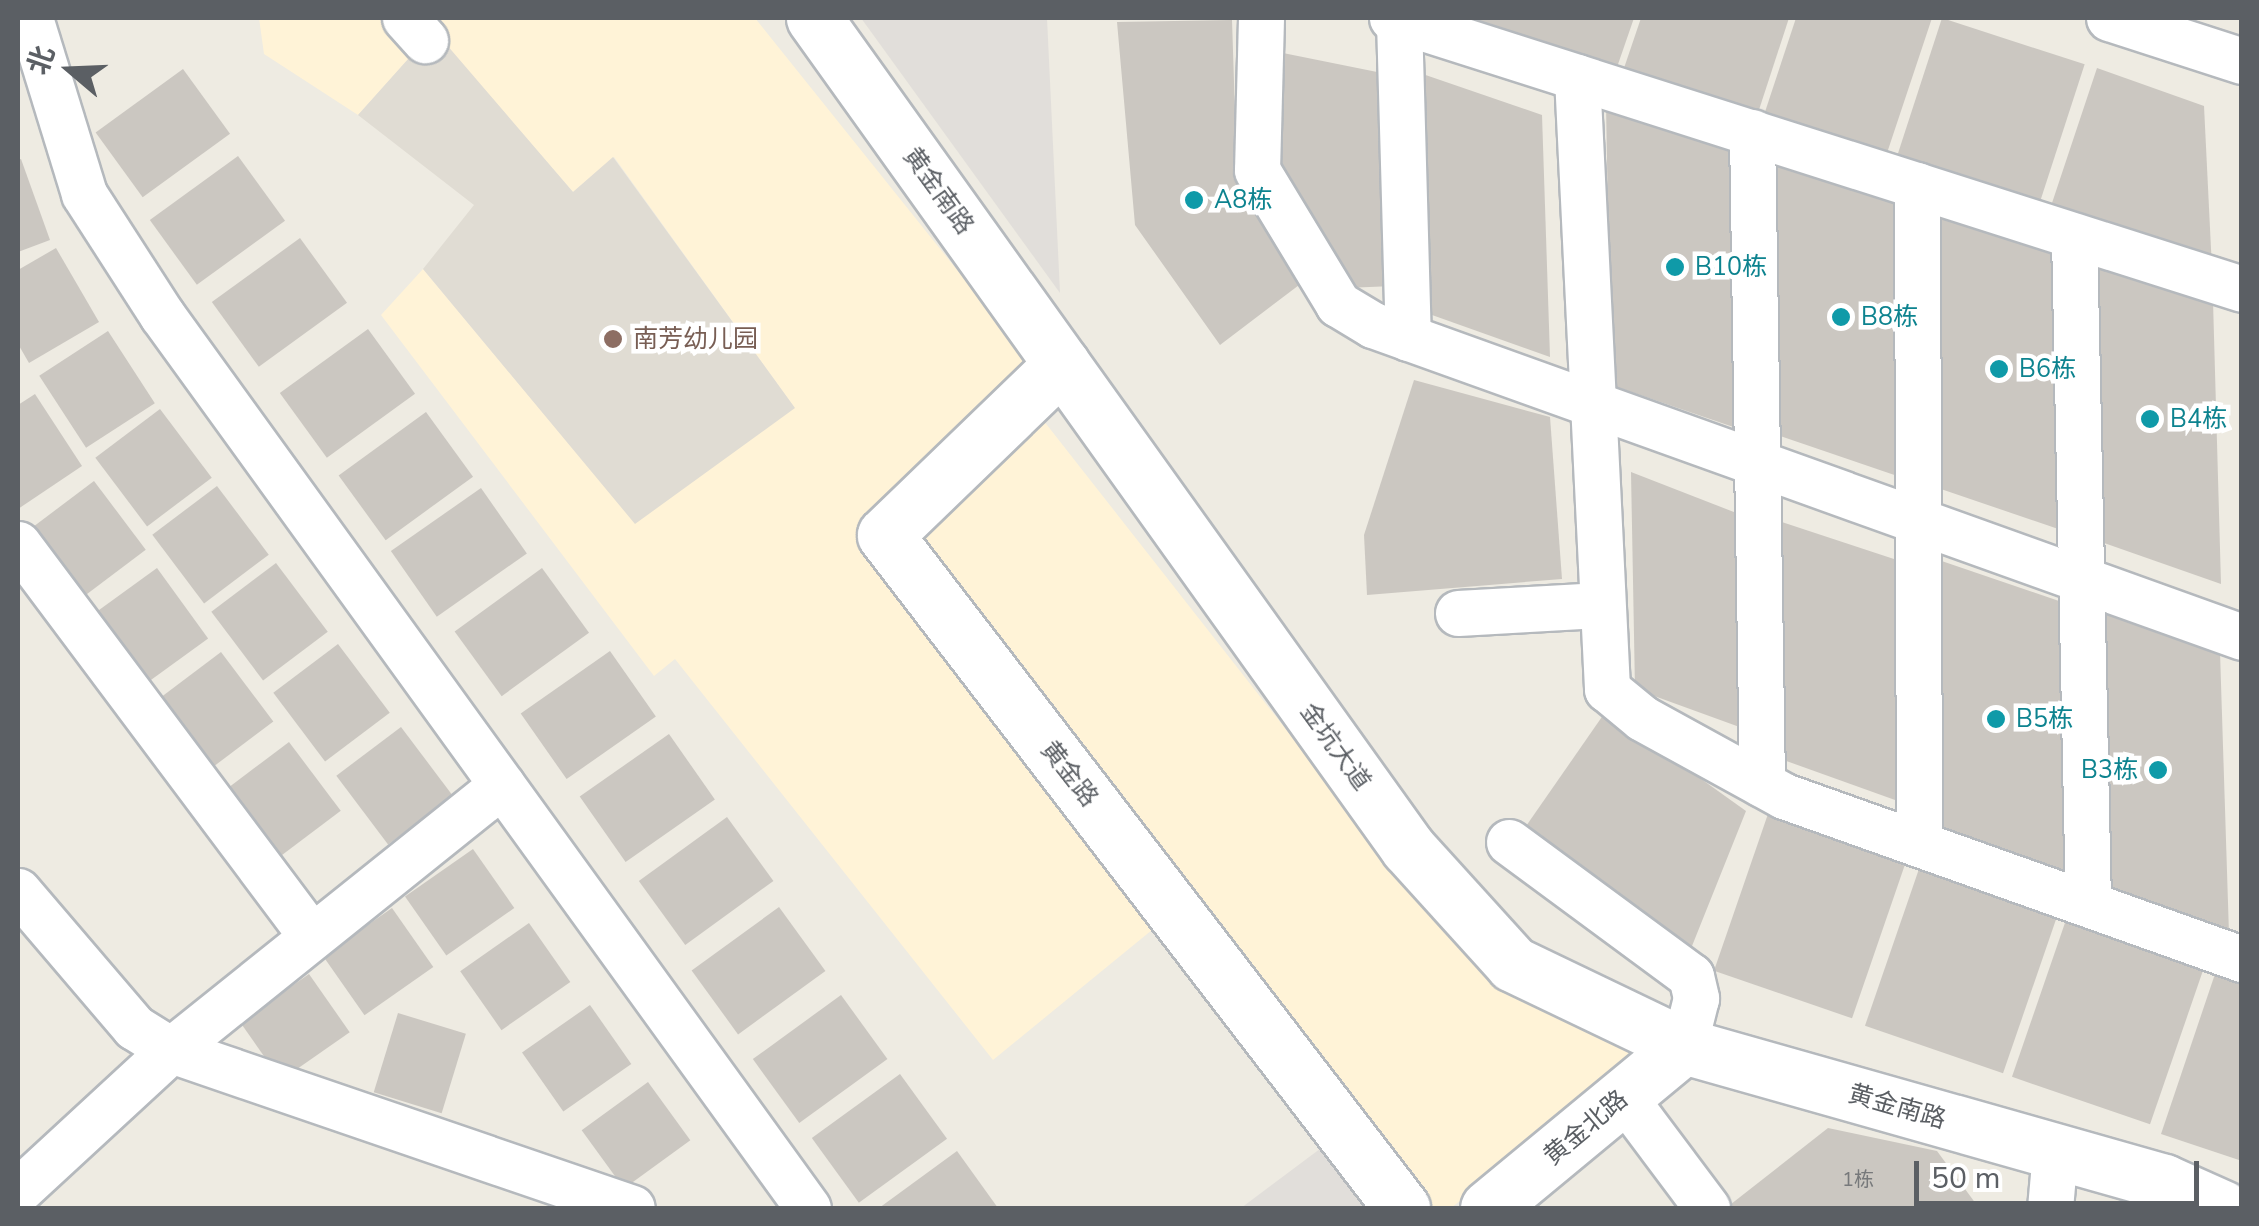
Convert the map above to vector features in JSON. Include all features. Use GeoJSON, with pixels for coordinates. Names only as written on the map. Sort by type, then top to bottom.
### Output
{"type":"FeatureCollection","features":[{"type":"Feature","properties":{"kind":"street"},"geometry":{"type":"LineString","coordinates":[[30,18],[84,194],[502,785],[808,1208]]}},
{"type":"Feature","properties":{"kind":"street","name":"黄金南路"},"geometry":{"type":"LineString","coordinates":[[814,18],[1062,364]]}},
{"type":"Feature","properties":{"kind":"street"},"geometry":{"type":"LineString","coordinates":[[1261,18],[1256,170],[1338,304],[1408,338],[2242,637]]}},
{"type":"Feature","properties":{"kind":"street"},"geometry":{"type":"LineString","coordinates":[[2109,18],[2242,60]]}},
{"type":"Feature","properties":{"kind":"street"},"geometry":{"type":"LineString","coordinates":[[1408,338],[1395,19],[2242,289]]}},
{"type":"Feature","properties":{"kind":"street"},"geometry":{"type":"LineString","coordinates":[[1577,77],[1607,689],[1762,784],[2242,959]]}},
{"type":"Feature","properties":{"kind":"street"},"geometry":{"type":"LineString","coordinates":[[1752,132],[1762,784]]}},
{"type":"Feature","properties":{"kind":"street"},"geometry":{"type":"LineString","coordinates":[[1917,185],[1919,844]]}},
{"type":"Feature","properties":{"kind":"street"},"geometry":{"type":"LineString","coordinates":[[2074,236],[2088,904]]}},
{"type":"Feature","properties":{"kind":"street","name":"金坑大道"},"geometry":{"type":"LineString","coordinates":[[1062,364],[1408,848],[1514,964],[1684,1046]]}},
{"type":"Feature","properties":{"kind":"street","name":"黄金路"},"geometry":{"type":"LineString","coordinates":[[1062,364],[885,535],[1402,1208]]}},
{"type":"Feature","properties":{"kind":"street"},"geometry":{"type":"LineString","coordinates":[[18,544],[311,936]]}},
{"type":"Feature","properties":{"kind":"street"},"geometry":{"type":"LineString","coordinates":[[1458,613],[1602,605]]}},
{"type":"Feature","properties":{"kind":"street"},"geometry":{"type":"LineString","coordinates":[[18,1191],[171,1050],[502,785]]}},
{"type":"Feature","properties":{"kind":"street"},"geometry":{"type":"LineString","coordinates":[[1509,842],[1690,976],[1696,998],[1684,1046]]}},
{"type":"Feature","properties":{"kind":"street"},"geometry":{"type":"LineString","coordinates":[[18,890],[134,1027],[171,1050],[632,1208]]}},
{"type":"Feature","properties":{"kind":"street","name":"黄金南路"},"geometry":{"type":"LineString","coordinates":[[1684,1046],[2055,1152],[2222,1208]]}},
{"type":"Feature","properties":{"kind":"street","name":"黄金北路"},"geometry":{"type":"LineString","coordinates":[[1488,1208],[1684,1046]]}},
{"type":"Feature","properties":{"kind":"street"},"geometry":{"type":"LineString","coordinates":[[1624,1096],[1707,1208]]}},
{"type":"Feature","properties":{"kind":"street"},"geometry":{"type":"LineString","coordinates":[[2050,1208],[2055,1152]]}},
{"type":"Feature","properties":{"kind":"shaded area"},"geometry":{"type":"Polygon","coordinates":[[[259,18],[755,18],[1034,366],[1014,383],[1328,783],[1645,1053],[1451,1208],[1423,1208],[1185,903],[993,1060],[675,659],[654,676],[381,315],[423,269],[635,523],[794,407],[614,157],[573,192],[434,31],[358,115],[264,54],[259,18]]]}},
{"type":"Feature","properties":{"kind":"shaded area"},"geometry":{"type":"Polygon","coordinates":[[[861,18],[1047,18],[1060,293],[861,18]]]}},
{"type":"Feature","properties":{"kind":"shaded area","name":"南芳幼儿园"},"geometry":{"type":"Polygon","coordinates":[[[434,30],[573,192],[613,157],[795,408],[635,524],[423,269],[474,205],[358,115],[434,30]]]}},
{"type":"Feature","properties":{"kind":"shaded area"},"geometry":{"type":"Polygon","coordinates":[[[1356,1122],[1423,1208],[1241,1208],[1356,1122]]]}},
{"type":"Feature","properties":{"kind":"building"},"geometry":{"type":"Polygon","coordinates":[[[1469,18],[1634,18],[1615,73],[1469,18]]]}},
{"type":"Feature","properties":{"kind":"building"},"geometry":{"type":"Polygon","coordinates":[[[1641,18],[1789,18],[1756,119],[1622,74],[1641,18]]]}},
{"type":"Feature","properties":{"kind":"building"},"geometry":{"type":"Polygon","coordinates":[[[1796,18],[1932,18],[1885,159],[1763,118],[1796,18]]]}},
{"type":"Feature","properties":{"kind":"building"},"geometry":{"type":"Polygon","coordinates":[[[1942,18],[2085,64],[2038,208],[1895,162],[1942,18]]]}},
{"type":"Feature","properties":{"kind":"building","name":"A8栋"},"geometry":{"type":"Polygon","coordinates":[[[1232,20],[1237,175],[1307,279],[1220,345],[1135,225],[1117,22],[1232,20]]]}},
{"type":"Feature","properties":{"kind":"building"},"geometry":{"type":"Polygon","coordinates":[[[1283,53],[1387,74],[1393,286],[1346,288],[1276,178],[1283,53]]]}},
{"type":"Feature","properties":{"kind":"building"},"geometry":{"type":"Polygon","coordinates":[[[2097,68],[2204,106],[2212,269],[2049,212],[2097,68]]]}},
{"type":"Feature","properties":{"kind":"building"},"geometry":{"type":"Polygon","coordinates":[[[183,69],[230,134],[143,197],[96,132],[183,69]]]}},
{"type":"Feature","properties":{"kind":"building"},"geometry":{"type":"Polygon","coordinates":[[[1411,70],[1542,115],[1550,357],[1418,310],[1411,70]]]}},
{"type":"Feature","properties":{"kind":"building","name":"B10栋"},"geometry":{"type":"Polygon","coordinates":[[[1606,104],[1737,149],[1745,431],[1611,385],[1606,104]]]}},
{"type":"Feature","properties":{"kind":"building","name":"B8栋"},"geometry":{"type":"Polygon","coordinates":[[[1771,155],[1903,199],[1912,481],[1777,435],[1771,155]]]}},
{"type":"Feature","properties":{"kind":"building"},"geometry":{"type":"Polygon","coordinates":[[[238,156],[285,221],[197,285],[150,220],[238,156]]]}},
{"type":"Feature","properties":{"kind":"building"},"geometry":{"type":"Polygon","coordinates":[[[21,159],[50,240],[18,252],[18,160],[21,159]]]}},
{"type":"Feature","properties":{"kind":"building","name":"B6栋"},"geometry":{"type":"Polygon","coordinates":[[[1930,206],[2062,251],[2070,533],[1935,487],[1930,206]]]}},
{"type":"Feature","properties":{"kind":"building"},"geometry":{"type":"Polygon","coordinates":[[[300,238],[347,303],[259,367],[212,302],[300,238]]]}},
{"type":"Feature","properties":{"kind":"building"},"geometry":{"type":"Polygon","coordinates":[[[56,248],[99,322],[29,363],[18,344],[18,270],[56,248]]]}},
{"type":"Feature","properties":{"kind":"building","name":"B4栋"},"geometry":{"type":"Polygon","coordinates":[[[2081,257],[2213,301],[2221,584],[2087,537],[2081,257]]]}},
{"type":"Feature","properties":{"kind":"building"},"geometry":{"type":"Polygon","coordinates":[[[368,329],[415,394],[327,458],[280,393],[368,329]]]}},
{"type":"Feature","properties":{"kind":"building"},"geometry":{"type":"Polygon","coordinates":[[[108,331],[155,403],[86,448],[39,376],[108,331]]]}},
{"type":"Feature","properties":{"kind":"building"},"geometry":{"type":"Polygon","coordinates":[[[1414,380],[1550,417],[1562,579],[1367,595],[1364,535],[1414,380]]]}},
{"type":"Feature","properties":{"kind":"building"},"geometry":{"type":"Polygon","coordinates":[[[35,394],[82,466],[18,509],[18,405],[35,394]]]}},
{"type":"Feature","properties":{"kind":"building"},"geometry":{"type":"Polygon","coordinates":[[[160,409],[212,478],[147,526],[95,458],[160,409]]]}},
{"type":"Feature","properties":{"kind":"building"},"geometry":{"type":"Polygon","coordinates":[[[426,412],[473,477],[386,540],[339,475],[426,412]]]}},
{"type":"Feature","properties":{"kind":"building"},"geometry":{"type":"Polygon","coordinates":[[[1631,472],[1739,514],[1745,729],[1635,689],[1631,472]]]}},
{"type":"Feature","properties":{"kind":"building"},"geometry":{"type":"Polygon","coordinates":[[[94,481],[146,550],[81,598],[29,530],[94,481]]]}},
{"type":"Feature","properties":{"kind":"building"},"geometry":{"type":"Polygon","coordinates":[[[217,486],[269,555],[204,603],[152,535],[217,486]]]}},
{"type":"Feature","properties":{"kind":"building"},"geometry":{"type":"Polygon","coordinates":[[[481,488],[527,554],[437,617],[391,551],[481,488]]]}},
{"type":"Feature","properties":{"kind":"building"},"geometry":{"type":"Polygon","coordinates":[[[1770,518],[1903,562],[1909,805],[1778,758],[1770,518]]]}},
{"type":"Feature","properties":{"kind":"building","name":"B5栋"},"geometry":{"type":"Polygon","coordinates":[[[1927,556],[2059,601],[2067,883],[1932,837],[1927,556]]]}},
{"type":"Feature","properties":{"kind":"building"},"geometry":{"type":"Polygon","coordinates":[[[276,563],[328,632],[263,680],[211,612],[276,563]]]}},
{"type":"Feature","properties":{"kind":"building"},"geometry":{"type":"Polygon","coordinates":[[[157,568],[208,638],[143,686],[91,616],[157,568]]]}},
{"type":"Feature","properties":{"kind":"building"},"geometry":{"type":"Polygon","coordinates":[[[542,568],[589,633],[502,696],[455,631],[542,568]]]}},
{"type":"Feature","properties":{"kind":"building","name":"B3栋"},"geometry":{"type":"Polygon","coordinates":[[[2089,607],[2220,652],[2229,934],[2094,888],[2089,607]]]}},
{"type":"Feature","properties":{"kind":"building"},"geometry":{"type":"Polygon","coordinates":[[[338,644],[390,713],[325,761],[273,693],[338,644]]]}},
{"type":"Feature","properties":{"kind":"building"},"geometry":{"type":"Polygon","coordinates":[[[610,651],[656,717],[567,779],[521,714],[610,651]]]}},
{"type":"Feature","properties":{"kind":"building"},"geometry":{"type":"Polygon","coordinates":[[[221,652],[273,721],[209,770],[156,701],[221,652]]]}},
{"type":"Feature","properties":{"kind":"building"},"geometry":{"type":"Polygon","coordinates":[[[1606,711],[1746,811],[1690,951],[1522,832],[1606,711]]]}},
{"type":"Feature","properties":{"kind":"building"},"geometry":{"type":"Polygon","coordinates":[[[401,727],[453,796],[388,844],[336,776],[401,727]]]}},
{"type":"Feature","properties":{"kind":"building"},"geometry":{"type":"Polygon","coordinates":[[[669,734],[715,800],[626,862],[580,797],[669,734]]]}},
{"type":"Feature","properties":{"kind":"building"},"geometry":{"type":"Polygon","coordinates":[[[289,742],[341,811],[276,859],[224,791],[289,742]]]}},
{"type":"Feature","properties":{"kind":"building"},"geometry":{"type":"Polygon","coordinates":[[[1769,811],[1907,859],[1852,1018],[1714,971],[1769,811]]]}},
{"type":"Feature","properties":{"kind":"building"},"geometry":{"type":"Polygon","coordinates":[[[727,817],[773,881],[685,945],[639,881],[727,817]]]}},
{"type":"Feature","properties":{"kind":"building"},"geometry":{"type":"Polygon","coordinates":[[[473,849],[514,908],[446,956],[405,897],[473,849]]]}},
{"type":"Feature","properties":{"kind":"building"},"geometry":{"type":"Polygon","coordinates":[[[1920,866],[2058,914],[2003,1073],[1865,1026],[1920,866]]]}},
{"type":"Feature","properties":{"kind":"building"},"geometry":{"type":"Polygon","coordinates":[[[779,907],[825,971],[738,1034],[692,970],[779,907]]]}},
{"type":"Feature","properties":{"kind":"building"},"geometry":{"type":"Polygon","coordinates":[[[392,908],[433,967],[364,1015],[323,956],[392,908]]]}},
{"type":"Feature","properties":{"kind":"building"},"geometry":{"type":"Polygon","coordinates":[[[2067,917],[2205,965],[2150,1124],[2012,1077],[2067,917]]]}},
{"type":"Feature","properties":{"kind":"building"},"geometry":{"type":"Polygon","coordinates":[[[529,923],[570,982],[501,1030],[460,971],[529,923]]]}},
{"type":"Feature","properties":{"kind":"building"},"geometry":{"type":"Polygon","coordinates":[[[2216,971],[2242,979],[2242,1161],[2161,1134],[2216,971]]]}},
{"type":"Feature","properties":{"kind":"building"},"geometry":{"type":"Polygon","coordinates":[[[309,974],[350,1032],[281,1080],[240,1022],[309,974]]]}},
{"type":"Feature","properties":{"kind":"building"},"geometry":{"type":"Polygon","coordinates":[[[841,995],[887,1059],[799,1123],[753,1059],[841,995]]]}},
{"type":"Feature","properties":{"kind":"building"},"geometry":{"type":"Polygon","coordinates":[[[590,1005],[631,1064],[563,1112],[522,1053],[590,1005]]]}},
{"type":"Feature","properties":{"kind":"building"},"geometry":{"type":"Polygon","coordinates":[[[398,1013],[466,1034],[442,1113],[374,1092],[398,1013]]]}},
{"type":"Feature","properties":{"kind":"building"},"geometry":{"type":"Polygon","coordinates":[[[900,1074],[947,1139],[859,1203],[812,1138],[900,1074]]]}},
{"type":"Feature","properties":{"kind":"building"},"geometry":{"type":"Polygon","coordinates":[[[648,1082],[690,1140],[624,1188],[582,1130],[648,1082]]]}},
{"type":"Feature","properties":{"kind":"building"},"geometry":{"type":"Polygon","coordinates":[[[1828,1128],[1937,1151],[1979,1208],[1726,1208],[1828,1128]]]}},
{"type":"Feature","properties":{"kind":"building"},"geometry":{"type":"Polygon","coordinates":[[[957,1151],[998,1208],[879,1208],[957,1151]]]}},
{"type":"Feature","properties":{"kind":"place","name":"A8栋"},"geometry":{"type":"Point","coordinates":[1194,200]}},
{"type":"Feature","properties":{"kind":"place","name":"B10栋"},"geometry":{"type":"Point","coordinates":[1675,267]}},
{"type":"Feature","properties":{"kind":"place","name":"B8栋"},"geometry":{"type":"Point","coordinates":[1841,317]}},
{"type":"Feature","properties":{"kind":"place","name":"南芳幼儿园"},"geometry":{"type":"Point","coordinates":[613,339]}},
{"type":"Feature","properties":{"kind":"place","name":"B6栋"},"geometry":{"type":"Point","coordinates":[1999,369]}},
{"type":"Feature","properties":{"kind":"place","name":"B4栋"},"geometry":{"type":"Point","coordinates":[2150,419]}},
{"type":"Feature","properties":{"kind":"place","name":"B5栋"},"geometry":{"type":"Point","coordinates":[1996,719]}},
{"type":"Feature","properties":{"kind":"place","name":"B3栋"},"geometry":{"type":"Point","coordinates":[2158,770]}}]}
